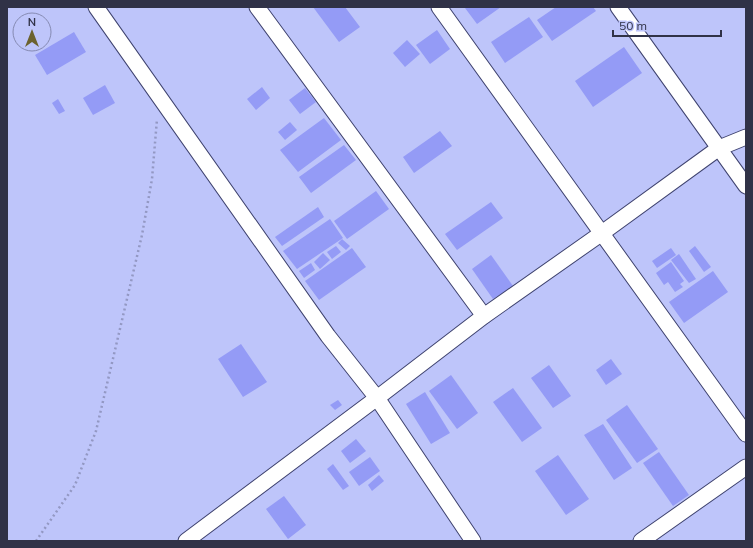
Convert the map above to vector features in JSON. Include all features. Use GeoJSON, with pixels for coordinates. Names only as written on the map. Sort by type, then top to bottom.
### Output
{"type":"FeatureCollection","features":[{"type":"Feature","properties":{"kind":"street"},"geometry":{"type":"LineString","coordinates":[[96,7],[328,336],[377,398],[473,541]]}},
{"type":"Feature","properties":{"kind":"street"},"geometry":{"type":"LineString","coordinates":[[257,7],[484,316]]}},
{"type":"Feature","properties":{"kind":"street"},"geometry":{"type":"LineString","coordinates":[[439,7],[746,434]]}},
{"type":"Feature","properties":{"kind":"street"},"geometry":{"type":"LineString","coordinates":[[618,7],[746,186]]}},
{"type":"Feature","properties":{"kind":"street"},"geometry":{"type":"LineString","coordinates":[[186,541],[484,316],[720,148],[746,137]]}},
{"type":"Feature","properties":{"kind":"street"},"geometry":{"type":"LineString","coordinates":[[641,541],[746,467]]}},
{"type":"Feature","properties":{"kind":"path"},"geometry":{"type":"LineString","coordinates":[[36,541],[75,485],[96,431],[142,235],[152,179],[159,96]]}},
{"type":"Feature","properties":{"kind":"building"},"geometry":{"type":"Polygon","coordinates":[[[313,7],[345,7],[360,27],[339,42],[313,7]]]}},
{"type":"Feature","properties":{"kind":"building"},"geometry":{"type":"Polygon","coordinates":[[[501,7],[477,24],[465,8],[501,7]]]}},
{"type":"Feature","properties":{"kind":"building"},"geometry":{"type":"Polygon","coordinates":[[[556,7],[593,7],[596,11],[552,41],[537,20],[556,7]]]}},
{"type":"Feature","properties":{"kind":"building"},"geometry":{"type":"Polygon","coordinates":[[[529,17],[543,37],[505,63],[491,42],[529,17]]]}},
{"type":"Feature","properties":{"kind":"building"},"geometry":{"type":"Polygon","coordinates":[[[437,30],[450,49],[430,64],[416,45],[437,30]]]}},
{"type":"Feature","properties":{"kind":"building"},"geometry":{"type":"Polygon","coordinates":[[[74,32],[86,52],[47,75],[35,55],[40,52],[52,52],[52,45],[74,32]]]}},
{"type":"Feature","properties":{"kind":"building"},"geometry":{"type":"Polygon","coordinates":[[[407,40],[420,54],[405,67],[393,53],[407,40]]]}},
{"type":"Feature","properties":{"kind":"building"},"geometry":{"type":"Polygon","coordinates":[[[624,47],[642,73],[593,107],[575,81],[624,47]]]}},
{"type":"Feature","properties":{"kind":"building"},"geometry":{"type":"Polygon","coordinates":[[[105,85],[115,103],[93,115],[83,98],[105,85]]]}},
{"type":"Feature","properties":{"kind":"building"},"geometry":{"type":"Polygon","coordinates":[[[262,87],[270,98],[256,110],[247,99],[262,87]]]}},
{"type":"Feature","properties":{"kind":"building"},"geometry":{"type":"Polygon","coordinates":[[[305,88],[316,102],[300,114],[289,100],[305,88]]]}},
{"type":"Feature","properties":{"kind":"building"},"geometry":{"type":"Polygon","coordinates":[[[58,99],[65,111],[59,114],[52,103],[58,99]]]}},
{"type":"Feature","properties":{"kind":"building"},"geometry":{"type":"Polygon","coordinates":[[[324,118],[341,140],[298,172],[280,150],[324,118]]]}},
{"type":"Feature","properties":{"kind":"building"},"geometry":{"type":"Polygon","coordinates":[[[290,122],[297,130],[285,140],[278,132],[290,122]]]}},
{"type":"Feature","properties":{"kind":"building"},"geometry":{"type":"Polygon","coordinates":[[[440,131],[452,146],[414,173],[403,157],[440,131]]]}},
{"type":"Feature","properties":{"kind":"building"},"geometry":{"type":"Polygon","coordinates":[[[344,145],[356,160],[311,193],[299,177],[344,145]]]}},
{"type":"Feature","properties":{"kind":"building"},"geometry":{"type":"Polygon","coordinates":[[[376,191],[389,209],[347,239],[334,221],[376,191]]]}},
{"type":"Feature","properties":{"kind":"building"},"geometry":{"type":"Polygon","coordinates":[[[491,202],[503,218],[457,250],[445,234],[491,202]]]}},
{"type":"Feature","properties":{"kind":"building"},"geometry":{"type":"Polygon","coordinates":[[[318,207],[324,217],[282,246],[275,237],[318,207]]]}},
{"type":"Feature","properties":{"kind":"building"},"geometry":{"type":"Polygon","coordinates":[[[330,219],[343,238],[297,269],[283,251],[330,219]]]}},
{"type":"Feature","properties":{"kind":"building"},"geometry":{"type":"Polygon","coordinates":[[[342,239],[350,246],[346,250],[338,243],[342,239]]]}},
{"type":"Feature","properties":{"kind":"building"},"geometry":{"type":"Polygon","coordinates":[[[336,246],[341,252],[332,259],[327,252],[336,246]]]}},
{"type":"Feature","properties":{"kind":"building"},"geometry":{"type":"Polygon","coordinates":[[[695,246],[711,267],[704,272],[689,251],[695,246]]]}},
{"type":"Feature","properties":{"kind":"building"},"geometry":{"type":"Polygon","coordinates":[[[352,248],[366,267],[319,300],[305,281],[352,248]]]}},
{"type":"Feature","properties":{"kind":"building"},"geometry":{"type":"Polygon","coordinates":[[[671,248],[676,255],[657,268],[652,261],[671,248]]]}},
{"type":"Feature","properties":{"kind":"building"},"geometry":{"type":"Polygon","coordinates":[[[323,253],[330,260],[320,269],[314,262],[323,253]]]}},
{"type":"Feature","properties":{"kind":"building"},"geometry":{"type":"Polygon","coordinates":[[[679,254],[696,279],[689,283],[671,260],[679,254]]]}},
{"type":"Feature","properties":{"kind":"building"},"geometry":{"type":"Polygon","coordinates":[[[491,255],[513,286],[493,299],[472,269],[491,255]]]}},
{"type":"Feature","properties":{"kind":"building"},"geometry":{"type":"Polygon","coordinates":[[[671,262],[684,281],[680,284],[683,287],[675,292],[668,282],[664,285],[656,273],[671,262]]]}},
{"type":"Feature","properties":{"kind":"building"},"geometry":{"type":"Polygon","coordinates":[[[311,263],[315,270],[304,278],[299,271],[311,263]]]}},
{"type":"Feature","properties":{"kind":"building"},"geometry":{"type":"Polygon","coordinates":[[[713,271],[728,292],[684,323],[669,302],[713,271]]]}},
{"type":"Feature","properties":{"kind":"building"},"geometry":{"type":"Polygon","coordinates":[[[241,344],[267,382],[243,397],[218,359],[241,344]]]}},
{"type":"Feature","properties":{"kind":"building"},"geometry":{"type":"Polygon","coordinates":[[[611,359],[622,374],[606,385],[596,370],[611,359]]]}},
{"type":"Feature","properties":{"kind":"building"},"geometry":{"type":"Polygon","coordinates":[[[549,365],[571,396],[553,408],[531,378],[549,365]]]}},
{"type":"Feature","properties":{"kind":"building"},"geometry":{"type":"Polygon","coordinates":[[[451,375],[478,413],[457,429],[429,391],[451,375]]]}},
{"type":"Feature","properties":{"kind":"building"},"geometry":{"type":"Polygon","coordinates":[[[513,388],[542,428],[522,442],[493,402],[513,388]]]}},
{"type":"Feature","properties":{"kind":"building"},"geometry":{"type":"Polygon","coordinates":[[[425,392],[450,433],[431,444],[406,404],[425,392]]]}},
{"type":"Feature","properties":{"kind":"building"},"geometry":{"type":"Polygon","coordinates":[[[338,400],[342,405],[335,410],[330,405],[338,400]]]}},
{"type":"Feature","properties":{"kind":"building"},"geometry":{"type":"Polygon","coordinates":[[[627,405],[658,449],[637,463],[606,420],[627,405]]]}},
{"type":"Feature","properties":{"kind":"building"},"geometry":{"type":"Polygon","coordinates":[[[603,424],[632,468],[614,480],[584,435],[603,424]]]}},
{"type":"Feature","properties":{"kind":"building"},"geometry":{"type":"Polygon","coordinates":[[[356,439],[366,451],[350,463],[341,451],[356,439]]]}},
{"type":"Feature","properties":{"kind":"building"},"geometry":{"type":"Polygon","coordinates":[[[659,452],[689,495],[673,506],[643,463],[659,452]]]}},
{"type":"Feature","properties":{"kind":"building"},"geometry":{"type":"Polygon","coordinates":[[[558,455],[589,499],[566,515],[535,471],[558,455]]]}},
{"type":"Feature","properties":{"kind":"building"},"geometry":{"type":"Polygon","coordinates":[[[370,457],[380,471],[359,486],[349,472],[370,457]]]}},
{"type":"Feature","properties":{"kind":"building"},"geometry":{"type":"Polygon","coordinates":[[[333,464],[349,486],[343,490],[327,469],[333,464]]]}},
{"type":"Feature","properties":{"kind":"building"},"geometry":{"type":"Polygon","coordinates":[[[379,475],[384,481],[372,491],[368,485],[379,475]]]}},
{"type":"Feature","properties":{"kind":"building"},"geometry":{"type":"Polygon","coordinates":[[[284,496],[306,525],[288,539],[266,509],[284,496]]]}}]}
